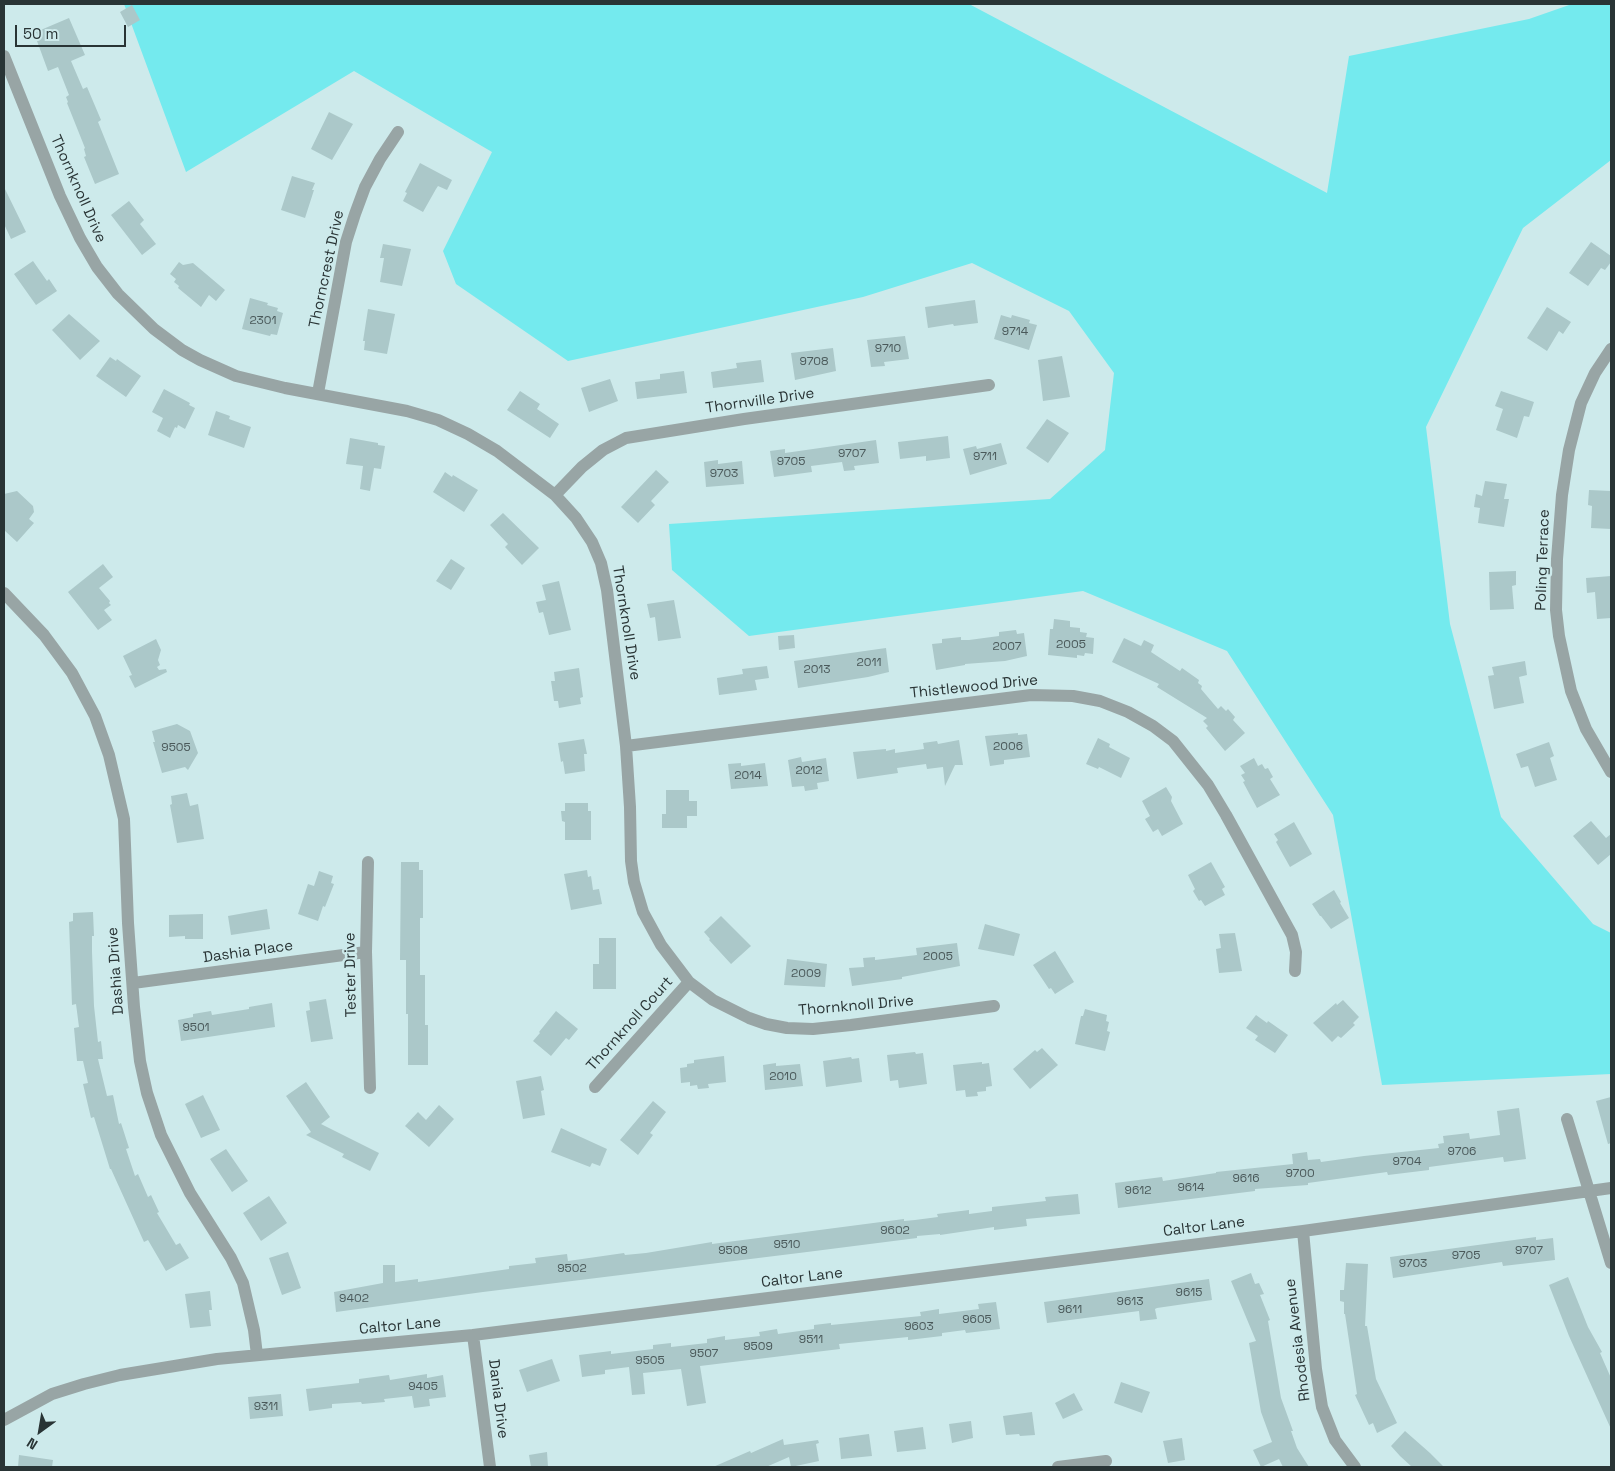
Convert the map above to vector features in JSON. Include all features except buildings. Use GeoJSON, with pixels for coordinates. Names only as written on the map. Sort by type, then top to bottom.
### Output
{"type":"FeatureCollection","features":[{"type":"Feature","properties":{"kind":"street","name":"Thornknoll Drive"},"geometry":{"type":"LineString","coordinates":[[4,56],[60,196],[80,238],[97,266],[118,294],[154,329],[182,350],[220,370],[258,382],[407,411],[438,420],[468,434],[497,451],[555,495],[576,518],[592,542],[601,563],[608,590],[626,746],[631,861],[638,897],[643,912],[661,945],[689,982],[713,1000],[749,1018],[787,1028],[851,1025],[994,1006]]}},
{"type":"Feature","properties":{"kind":"street","name":"Thorncrest Drive"},"geometry":{"type":"LineString","coordinates":[[318,393],[346,242],[365,187],[398,132]]}},
{"type":"Feature","properties":{"kind":"street","name":"Poling Terrace"},"geometry":{"type":"LineString","coordinates":[[1611,349],[1595,372],[1581,403],[1568,450],[1561,504],[1556,610],[1559,636],[1571,691],[1586,730],[1611,772]]}},
{"type":"Feature","properties":{"kind":"street","name":"Thornville Drive"},"geometry":{"type":"LineString","coordinates":[[555,495],[582,466],[602,450],[626,438],[744,419],[989,385]]}},
{"type":"Feature","properties":{"kind":"street","name":"Dashia Drive"},"geometry":{"type":"LineString","coordinates":[[4,593],[44,635],[72,672],[95,716],[109,755],[124,819],[128,923],[133,984],[138,1041],[147,1093],[161,1135],[186,1185],[231,1258],[243,1283],[254,1330],[257,1356]]}},
{"type":"Feature","properties":{"kind":"street","name":"Thistlewood Drive"},"geometry":{"type":"LineString","coordinates":[[626,746],[1031,695],[1073,696],[1100,702],[1128,712],[1160,731],[1173,742],[1208,785],[1292,934],[1296,952],[1295,971]]}},
{"type":"Feature","properties":{"kind":"street","name":"Tester Drive"},"geometry":{"type":"LineString","coordinates":[[368,862],[366,952],[370,1088]]}},
{"type":"Feature","properties":{"kind":"street","name":"Dashia Place"},"geometry":{"type":"LineString","coordinates":[[133,984],[366,952]]}},
{"type":"Feature","properties":{"kind":"street","name":"Thornknoll Court"},"geometry":{"type":"LineString","coordinates":[[595,1086],[689,982]]}},
{"type":"Feature","properties":{"kind":"street"},"geometry":{"type":"LineString","coordinates":[[1567,1118],[1611,1263]]}},
{"type":"Feature","properties":{"kind":"street","name":"Caltor Lane"},"geometry":{"type":"LineString","coordinates":[[4,1420],[52,1394],[84,1384],[120,1375],[216,1359],[473,1335],[1303,1231],[1611,1188]]}},
{"type":"Feature","properties":{"kind":"street","name":"Rhodesia Avenue"},"geometry":{"type":"LineString","coordinates":[[1303,1231],[1316,1369],[1322,1407],[1336,1440],[1355,1467]]}},
{"type":"Feature","properties":{"kind":"street","name":"Dania Drive"},"geometry":{"type":"LineString","coordinates":[[473,1335],[490,1467]]}},
{"type":"Feature","properties":{"kind":"street"},"geometry":{"type":"LineString","coordinates":[[1058,1467],[1106,1461]]}},
{"type":"Feature","properties":{"kind":"shaded area"},"geometry":{"type":"Polygon","coordinates":[[[124,4],[969,4],[1327,193],[1349,56],[1529,19],[1572,4],[1611,4],[1611,160],[1523,228],[1426,427],[1450,624],[1501,817],[1593,924],[1611,933],[1611,1074],[1382,1085],[1333,815],[1227,651],[1083,591],[749,636],[672,570],[669,524],[1050,499],[1105,450],[1114,373],[1069,311],[972,263],[863,297],[568,361],[456,284],[443,251],[492,152],[354,71],[186,172],[124,4]]]}}]}
